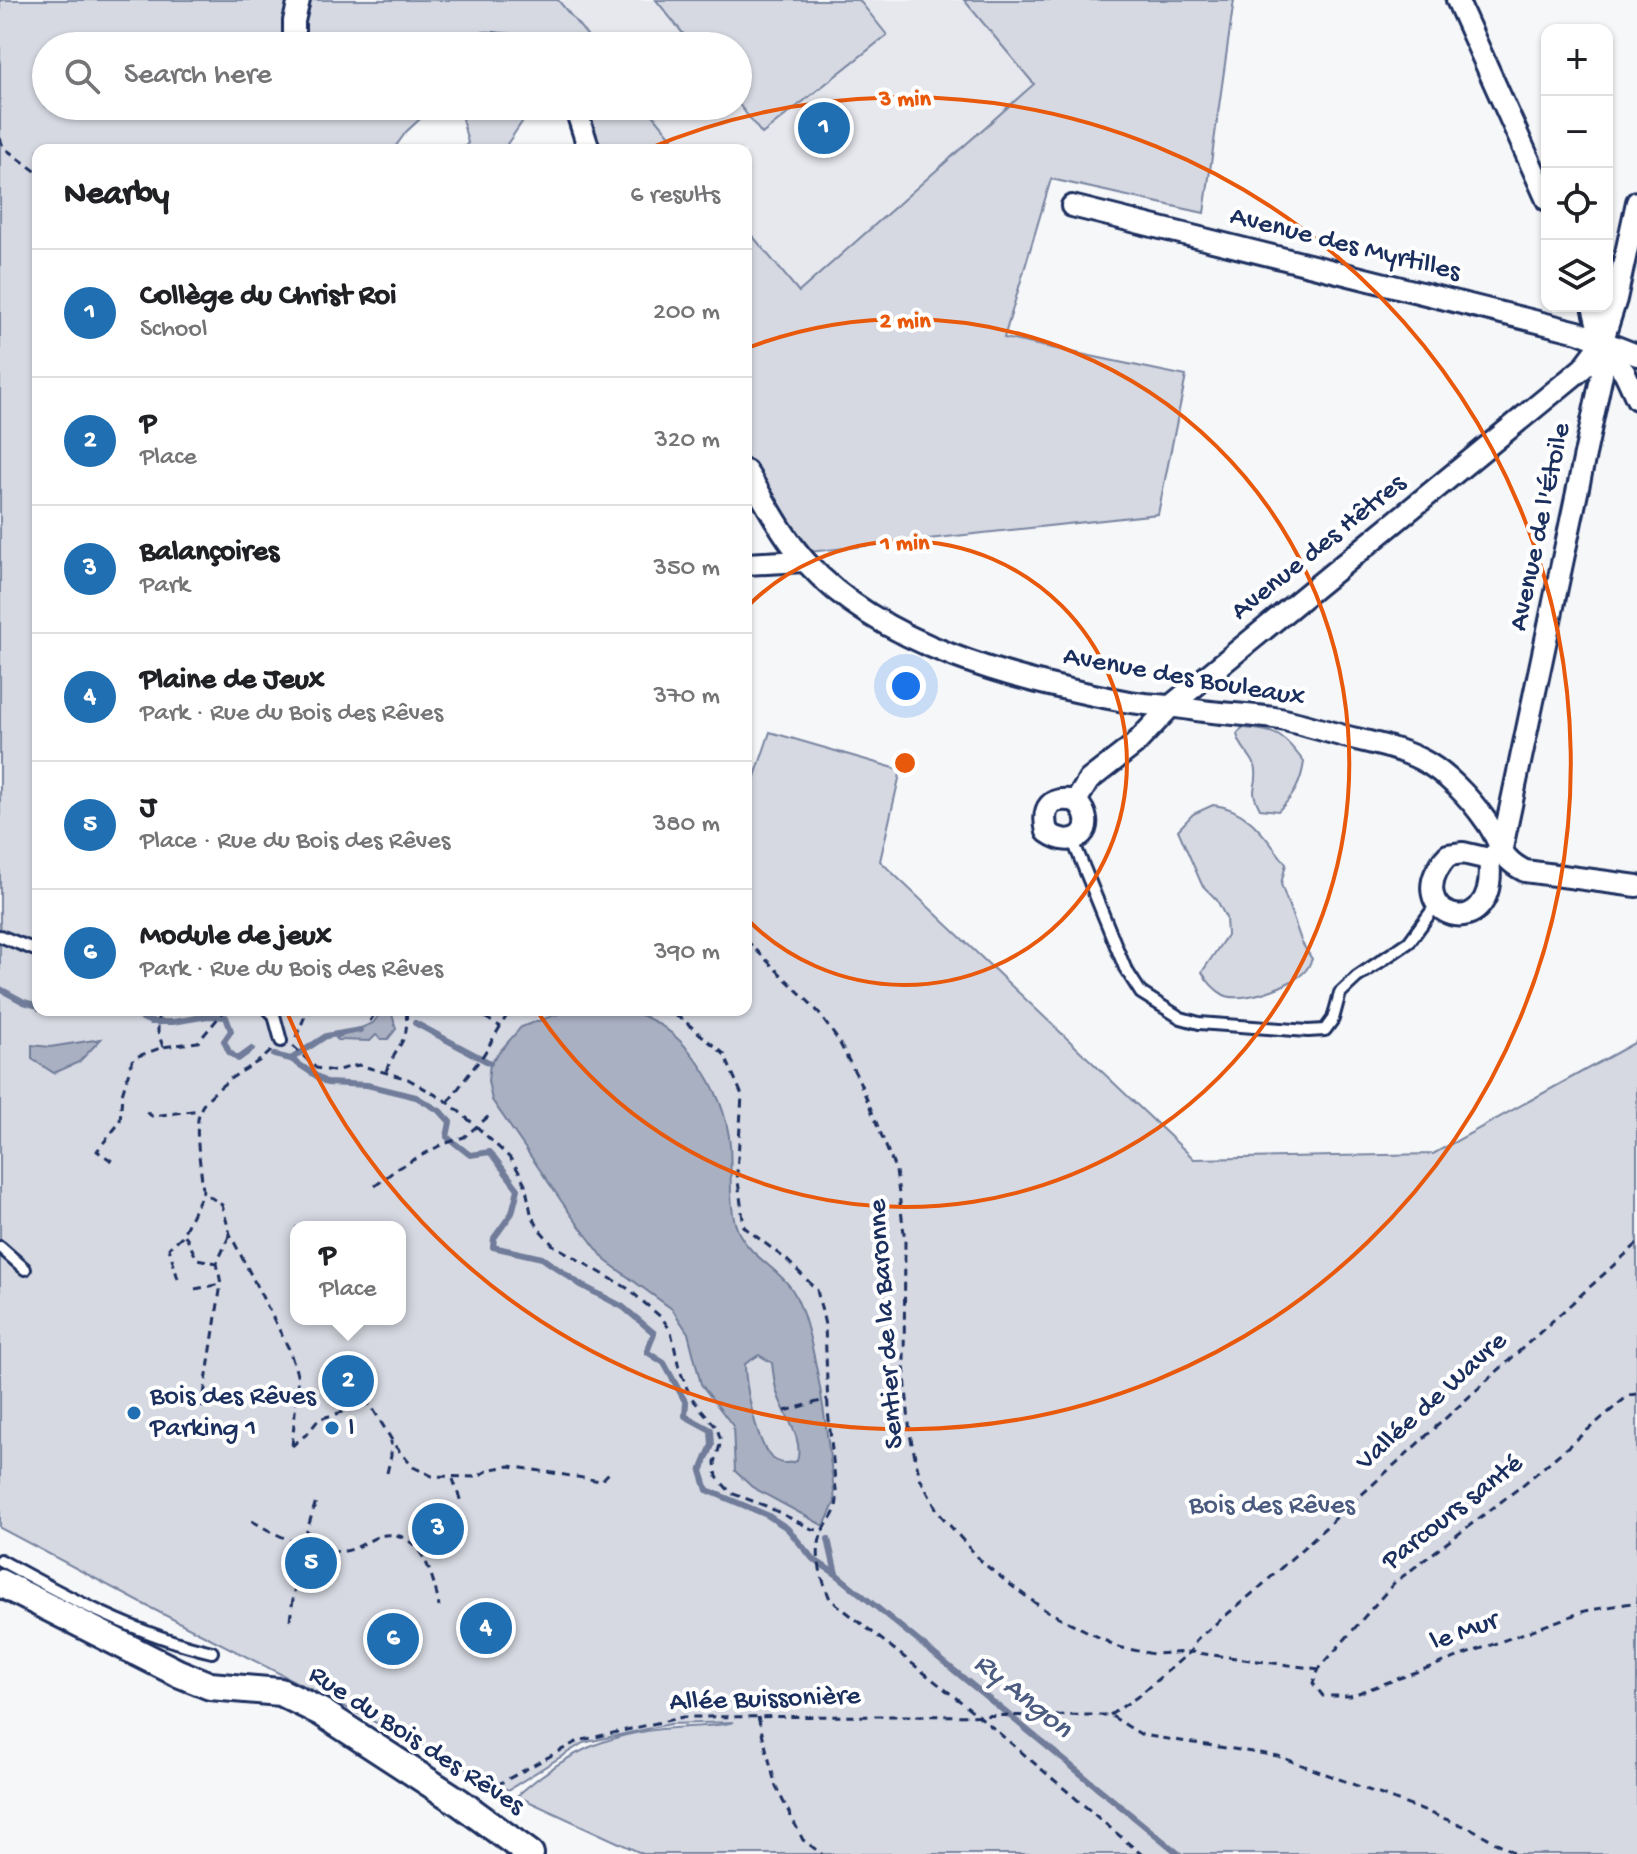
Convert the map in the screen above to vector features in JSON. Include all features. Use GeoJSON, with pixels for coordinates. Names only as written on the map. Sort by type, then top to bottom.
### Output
{"type":"FeatureCollection","features":[{"type":"Feature","properties":{"kind":"street"},"geometry":{"type":"LineString","coordinates":[[294,32],[299,0]]}},
{"type":"Feature","properties":{"kind":"street"},"geometry":{"type":"LineString","coordinates":[[1457,0],[1541,187]]}},
{"type":"Feature","properties":{"kind":"street"},"geometry":{"type":"LineString","coordinates":[[579,120],[587,144]]}},
{"type":"Feature","properties":{"kind":"street","name":"Avenue de l'Étoile"},"geometry":{"type":"LineString","coordinates":[[1436,905],[1450,914],[1466,916],[1480,908],[1486,894],[1602,374],[1602,343],[1616,299],[1637,202]]}},
{"type":"Feature","properties":{"kind":"street","name":"Avenue des Myrtilles"},"geometry":{"type":"LineString","coordinates":[[1072,206],[1578,332],[1637,355]]}},
{"type":"Feature","properties":{"kind":"street"},"geometry":{"type":"LineString","coordinates":[[1594,312],[1602,343],[1625,373],[1637,399]]}},
{"type":"Feature","properties":{"kind":"street","name":"Avenue des Hêtres"},"geometry":{"type":"LineString","coordinates":[[1073,841],[1059,841],[1047,832],[1044,818],[1049,805],[1062,798],[1076,801],[1089,780],[1134,745],[1173,704],[1583,368],[1602,343]]}},
{"type":"Feature","properties":{"kind":"street","name":"Avenue des Bouleaux"},"geometry":{"type":"LineString","coordinates":[[752,480],[804,561],[851,601],[887,624],[995,669],[1082,692],[1128,701],[1278,718],[1419,759],[1446,777],[1486,820],[1496,853],[1525,871],[1637,886]]}},
{"type":"Feature","properties":{"kind":"street"},"geometry":{"type":"LineString","coordinates":[[752,564],[804,561]]}},
{"type":"Feature","properties":{"kind":"street"},"geometry":{"type":"LineString","coordinates":[[1073,841],[1083,833],[1087,822],[1085,810],[1076,801]]}},
{"type":"Feature","properties":{"kind":"street"},"geometry":{"type":"LineString","coordinates":[[1436,905],[1432,894],[1433,879],[1439,864],[1448,855],[1496,853]]}},
{"type":"Feature","properties":{"kind":"street","name":"Rue du Bois des Rêves"},"geometry":{"type":"LineString","coordinates":[[0,1583],[178,1673],[210,1686],[280,1692],[321,1712],[459,1802],[530,1854]]}},
{"type":"Feature","properties":{"kind":"lane"},"geometry":{"type":"LineString","coordinates":[[1073,841],[1125,968],[1141,993],[1181,1018],[1199,1023],[1325,1030],[1333,1019],[1340,993],[1357,977],[1409,942],[1436,905]]}},
{"type":"Feature","properties":{"kind":"lane"},"geometry":{"type":"LineString","coordinates":[[0,936],[32,949]]}},
{"type":"Feature","properties":{"kind":"lane"},"geometry":{"type":"LineString","coordinates":[[274,1016],[281,1041]]}},
{"type":"Feature","properties":{"kind":"lane"},"geometry":{"type":"LineString","coordinates":[[0,1247],[25,1269]]}},
{"type":"Feature","properties":{"kind":"lane"},"geometry":{"type":"LineString","coordinates":[[0,1560],[118,1620],[212,1652]]}},
{"type":"Feature","properties":{"kind":"path"},"geometry":{"type":"LineString","coordinates":[[0,138],[3,147],[32,169]]}},
{"type":"Feature","properties":{"kind":"path","name":"Sentier de la Baronne"},"geometry":{"type":"LineString","coordinates":[[752,946],[815,1008],[838,1040],[859,1080],[896,1171],[905,1241],[904,1364],[910,1435],[920,1478],[938,1512],[983,1563],[1045,1610],[1118,1647],[1153,1654],[1190,1652],[1319,1669]]}},
{"type":"Feature","properties":{"kind":"path"},"geometry":{"type":"LineString","coordinates":[[157,1016],[163,1047]]}},
{"type":"Feature","properties":{"kind":"path"},"geometry":{"type":"LineString","coordinates":[[112,1161],[97,1151],[120,1122],[122,1094],[133,1058],[163,1047],[198,1042],[220,1016]]}},
{"type":"Feature","properties":{"kind":"path"},"geometry":{"type":"LineString","coordinates":[[305,1016],[292,1046],[316,1068],[333,1071],[359,1065],[386,1071],[424,1087],[448,1102],[510,1158],[525,1184],[531,1213],[539,1229],[553,1245],[627,1288],[662,1318],[671,1331],[679,1368],[690,1396],[717,1428],[721,1441],[715,1463],[717,1477],[731,1493],[823,1531]]}},
{"type":"Feature","properties":{"kind":"path"},"geometry":{"type":"LineString","coordinates":[[370,1021],[373,1016]]}},
{"type":"Feature","properties":{"kind":"path"},"geometry":{"type":"LineString","coordinates":[[386,1071],[404,1038],[406,1016]]}},
{"type":"Feature","properties":{"kind":"path"},"geometry":{"type":"LineString","coordinates":[[483,1016],[501,1027]]}},
{"type":"Feature","properties":{"kind":"path"},"geometry":{"type":"LineString","coordinates":[[448,1102],[484,1054],[507,1016]]}},
{"type":"Feature","properties":{"kind":"path"},"geometry":{"type":"LineString","coordinates":[[675,1016],[724,1054],[742,1095],[737,1173],[744,1227],[788,1261],[817,1290],[825,1325],[837,1500],[836,1514],[823,1531],[818,1570],[830,1599],[979,1716],[1141,1854]]}},
{"type":"Feature","properties":{"kind":"path"},"geometry":{"type":"LineString","coordinates":[[146,1112],[152,1116],[200,1110],[232,1078],[260,1062],[281,1041]]}},
{"type":"Feature","properties":{"kind":"path"},"geometry":{"type":"LineString","coordinates":[[178,1279],[169,1248],[182,1236],[203,1192],[198,1133],[200,1110]]}},
{"type":"Feature","properties":{"kind":"path"},"geometry":{"type":"LineString","coordinates":[[375,1186],[398,1168],[441,1145],[464,1137],[489,1116]]}},
{"type":"Feature","properties":{"kind":"path"},"geometry":{"type":"LineString","coordinates":[[203,1192],[222,1205],[230,1234],[289,1349],[298,1377],[292,1447],[319,1419],[370,1404],[413,1467],[432,1476],[476,1477],[491,1469],[510,1466],[601,1481],[611,1471]]}},
{"type":"Feature","properties":{"kind":"path"},"geometry":{"type":"LineString","coordinates":[[202,1408],[221,1284],[217,1263],[230,1234]]}},
{"type":"Feature","properties":{"kind":"path"},"geometry":{"type":"LineString","coordinates":[[185,1235],[197,1259],[217,1263]]}},
{"type":"Feature","properties":{"kind":"path","name":"Vallée de Wavre"},"geometry":{"type":"LineString","coordinates":[[1110,1715],[1137,1697],[1190,1652],[1197,1639],[1259,1588],[1637,1244]]}},
{"type":"Feature","properties":{"kind":"path"},"geometry":{"type":"LineString","coordinates":[[195,1289],[221,1284]]}},
{"type":"Feature","properties":{"kind":"path","name":"Parcours santé"},"geometry":{"type":"LineString","coordinates":[[1313,1683],[1319,1669],[1394,1583],[1519,1488],[1629,1395],[1637,1394]]}},
{"type":"Feature","properties":{"kind":"path"},"geometry":{"type":"LineString","coordinates":[[785,1411],[828,1399]]}},
{"type":"Feature","properties":{"kind":"path"},"geometry":{"type":"LineString","coordinates":[[387,1473],[391,1438]]}},
{"type":"Feature","properties":{"kind":"path"},"geometry":{"type":"LineString","coordinates":[[453,1478],[461,1502]]}},
{"type":"Feature","properties":{"kind":"path"},"geometry":{"type":"LineString","coordinates":[[290,1620],[303,1544],[316,1501]]}},
{"type":"Feature","properties":{"kind":"path"},"geometry":{"type":"LineString","coordinates":[[252,1521],[273,1533],[321,1550],[348,1551],[387,1534],[404,1538],[426,1562],[433,1577],[439,1607]]}},
{"type":"Feature","properties":{"kind":"path","name":"le Mur"},"geometry":{"type":"LineString","coordinates":[[1313,1683],[1323,1696],[1350,1696],[1585,1611],[1637,1602]]}},
{"type":"Feature","properties":{"kind":"path"},"geometry":{"type":"LineString","coordinates":[[1110,1715],[1142,1735],[1278,1756],[1472,1829],[1517,1854]]}},
{"type":"Feature","properties":{"kind":"path","name":"Allée Buissonière"},"geometry":{"type":"LineString","coordinates":[[475,1796],[578,1741],[683,1717],[1110,1715]]}},
{"type":"Feature","properties":{"kind":"path"},"geometry":{"type":"LineString","coordinates":[[758,1717],[776,1787],[803,1840],[822,1854]]}},
{"type":"Feature","properties":{"kind":"shaded area"},"geometry":{"type":"Polygon","coordinates":[[[558,0],[964,0],[1034,84],[799,292],[752,235],[752,144],[677,144],[657,120],[752,120],[752,32],[584,32],[558,0]]]}},
{"type":"Feature","properties":{"kind":"green space","name":"Bois des Rêves"},"geometry":{"type":"Polygon","coordinates":[[[0,0],[558,0],[584,32],[32,32],[32,120],[419,120],[397,144],[32,144],[32,1016],[752,1016],[752,785],[770,732],[901,770],[880,861],[1194,1159],[1433,1154],[1636,1042],[1637,1038],[1637,1854],[643,1854],[517,1796],[552,1768],[607,1740],[649,1731],[734,1722],[670,1724],[583,1743],[508,1790],[0,1528],[0,0]]]}},
{"type":"Feature","properties":{"kind":"green space"},"geometry":{"type":"Polygon","coordinates":[[[656,0],[859,0],[887,35],[762,134],[751,120],[752,32],[682,32],[656,0]]]}},
{"type":"Feature","properties":{"kind":"green space"},"geometry":{"type":"Polygon","coordinates":[[[964,0],[1234,0],[1204,213],[1051,179],[1004,338],[1186,376],[1158,514],[809,552],[752,492],[752,235],[799,292],[1034,84],[964,0]]]}},
{"type":"Feature","properties":{"kind":"green space"},"geometry":{"type":"Polygon","coordinates":[[[462,120],[523,120],[507,144],[468,143],[462,120]]]}},
{"type":"Feature","properties":{"kind":"green space"},"geometry":{"type":"Polygon","coordinates":[[[569,120],[657,120],[677,144],[580,144],[577,132],[569,120]]]}},
{"type":"Feature","properties":{"kind":"green space"},"geometry":{"type":"Polygon","coordinates":[[[1242,728],[1278,735],[1304,762],[1296,789],[1278,811],[1260,809],[1256,802],[1255,765],[1237,734],[1242,728]]]}},
{"type":"Feature","properties":{"kind":"green space"},"geometry":{"type":"Polygon","coordinates":[[[1213,805],[1225,807],[1246,818],[1286,864],[1281,884],[1302,943],[1312,959],[1300,976],[1267,992],[1242,997],[1224,995],[1202,972],[1227,935],[1226,918],[1217,900],[1202,885],[1178,830],[1193,814],[1213,805]]]}},
{"type":"Feature","properties":{"kind":"water"},"geometry":{"type":"Polygon","coordinates":[[[378,1016],[393,1016],[396,1029],[388,1039],[376,1035],[370,1041],[336,1038],[373,1023],[378,1016]]]}},
{"type":"Feature","properties":{"kind":"water"},"geometry":{"type":"Polygon","coordinates":[[[552,1016],[642,1016],[665,1028],[697,1061],[720,1102],[726,1124],[736,1226],[751,1250],[791,1288],[808,1330],[830,1453],[835,1502],[824,1526],[752,1487],[735,1471],[733,1426],[701,1384],[688,1333],[672,1309],[606,1261],[571,1215],[492,1100],[488,1081],[490,1063],[521,1027],[552,1016]],[[759,1355],[745,1364],[750,1400],[762,1442],[773,1459],[791,1463],[797,1461],[798,1443],[775,1386],[772,1363],[759,1355]]]}},
{"type":"Feature","properties":{"kind":"water"},"geometry":{"type":"Polygon","coordinates":[[[101,1039],[79,1062],[54,1073],[32,1059],[32,1045],[50,1047],[101,1039]]]}},
{"type":"Feature","properties":{"kind":"waterway","name":"Ry Angon"},"geometry":{"type":"LineString","coordinates":[[0,989],[32,1004]]}},
{"type":"Feature","properties":{"kind":"waterway","name":"Ry Angon"},"geometry":{"type":"LineString","coordinates":[[138,1016],[151,1022],[208,1016]]}},
{"type":"Feature","properties":{"kind":"waterway","name":"Ry Angon"},"geometry":{"type":"LineString","coordinates":[[208,1016],[226,1017],[231,1031],[224,1041],[229,1052],[238,1059],[252,1049]]}},
{"type":"Feature","properties":{"kind":"waterway","name":"Ry Angon"},"geometry":{"type":"LineString","coordinates":[[415,1023],[490,1063]]}},
{"type":"Feature","properties":{"kind":"waterway","name":"Ry Angon"},"geometry":{"type":"LineString","coordinates":[[274,1055],[291,1059],[326,1036],[360,1030]]}},
{"type":"Feature","properties":{"kind":"waterway","name":"Ry Angon"},"geometry":{"type":"LineString","coordinates":[[291,1059],[327,1083],[367,1085],[416,1097],[440,1111],[450,1122],[447,1137],[470,1155],[490,1152],[518,1189],[512,1213],[494,1238],[493,1247],[542,1258],[581,1285],[623,1307],[654,1333],[647,1352],[664,1363],[686,1403],[685,1416],[711,1430],[712,1445],[701,1471],[707,1490],[767,1515],[787,1528],[813,1559],[836,1574]]}},
{"type":"Feature","properties":{"kind":"waterway","name":"Ry Angon"},"geometry":{"type":"LineString","coordinates":[[828,1539],[836,1574],[1179,1854]]}},
{"type":"Feature","properties":{"kind":"place","name":"Collège du Christ Roi"},"geometry":{"type":"Point","coordinates":[824,128]}},
{"type":"Feature","properties":{"kind":"place","name":"P"},"geometry":{"type":"Point","coordinates":[348,1381]}},
{"type":"Feature","properties":{"kind":"place","name":"Bois des Rêves Parking 1"},"geometry":{"type":"Point","coordinates":[134,1413]}},
{"type":"Feature","properties":{"kind":"place","name":"I"},"geometry":{"type":"Point","coordinates":[332,1428]}},
{"type":"Feature","properties":{"kind":"place","name":"Balançoires"},"geometry":{"type":"Point","coordinates":[438,1529]}},
{"type":"Feature","properties":{"kind":"place","name":"J"},"geometry":{"type":"Point","coordinates":[311,1563]}},
{"type":"Feature","properties":{"kind":"place","name":"Plaine de Jeux"},"geometry":{"type":"Point","coordinates":[486,1628]}},
{"type":"Feature","properties":{"kind":"place","name":"Module de jeux"},"geometry":{"type":"Point","coordinates":[393,1639]}}]}
